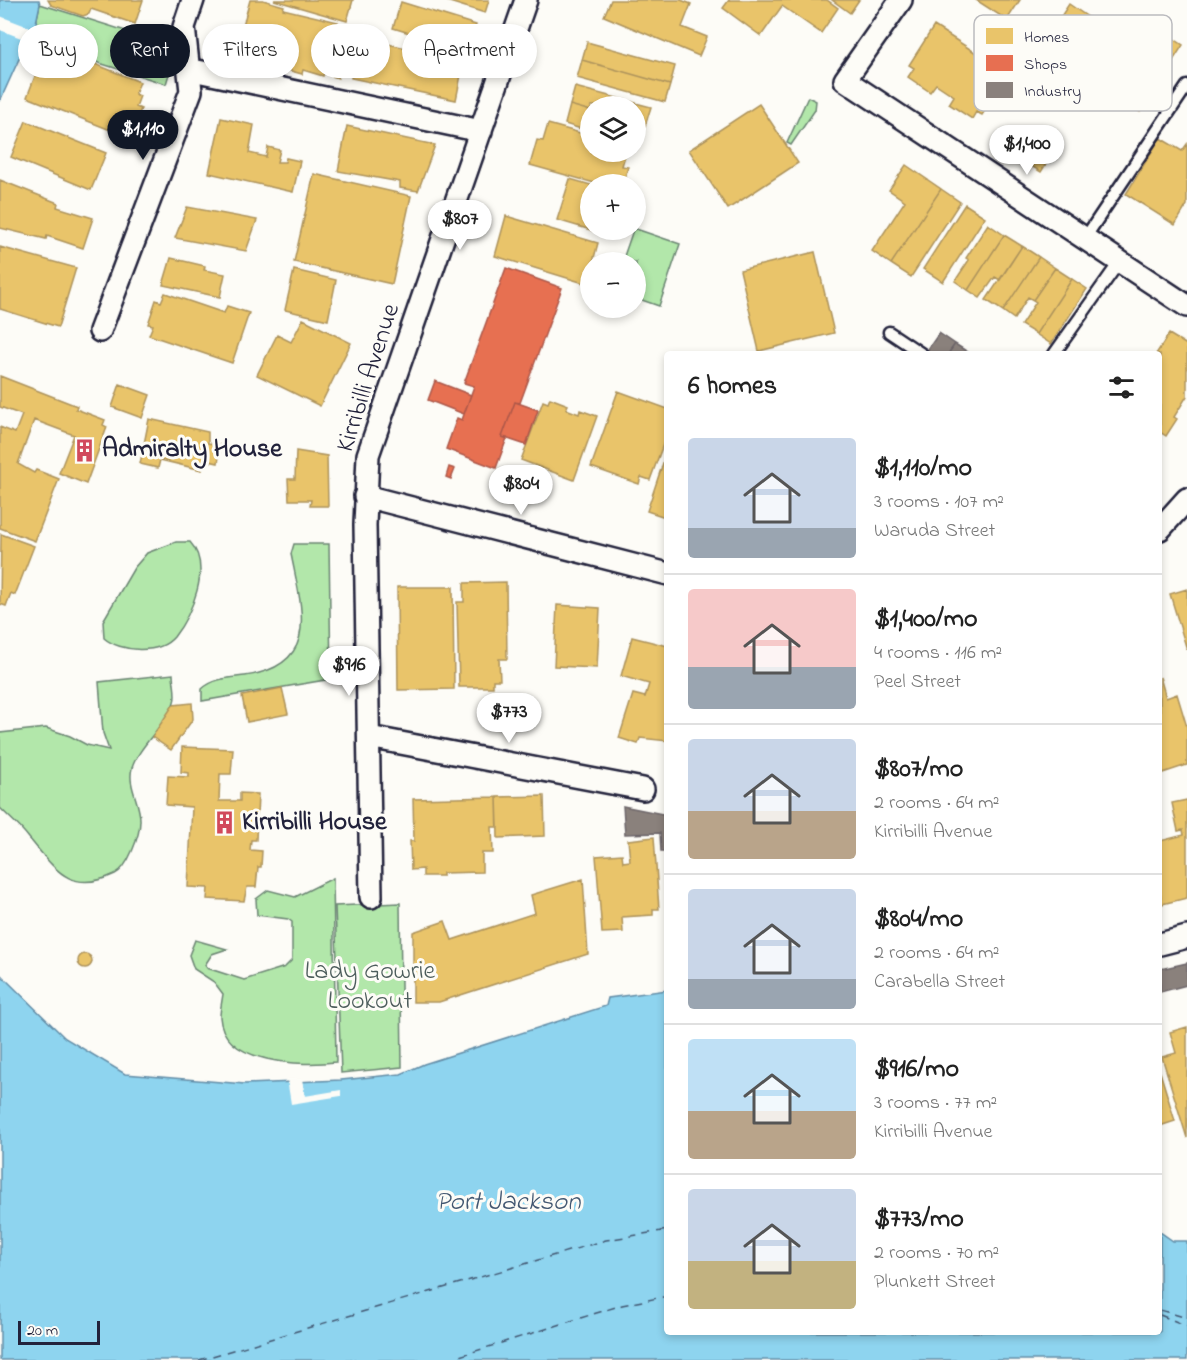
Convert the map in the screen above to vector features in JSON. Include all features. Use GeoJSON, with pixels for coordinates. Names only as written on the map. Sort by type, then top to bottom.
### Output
{"type":"FeatureCollection","features":[{"type":"Feature","properties":{"kind":"street"},"geometry":{"type":"LineString","coordinates":[[185,24],[193,0]]}},
{"type":"Feature","properties":{"kind":"street","name":"Kirribilli Avenue"},"geometry":{"type":"LineString","coordinates":[[371,897],[365,496],[368,455],[526,0]]}},
{"type":"Feature","properties":{"kind":"street"},"geometry":{"type":"LineString","coordinates":[[901,0],[845,80],[1187,306]]}},
{"type":"Feature","properties":{"kind":"street"},"geometry":{"type":"LineString","coordinates":[[190,69],[481,131]]}},
{"type":"Feature","properties":{"kind":"street"},"geometry":{"type":"LineString","coordinates":[[100,331],[190,92],[189,78]]}},
{"type":"Feature","properties":{"kind":"street"},"geometry":{"type":"LineString","coordinates":[[365,496],[664,573]]}},
{"type":"Feature","properties":{"kind":"street"},"geometry":{"type":"LineString","coordinates":[[1162,527],[1187,499]]}},
{"type":"Feature","properties":{"kind":"street"},"geometry":{"type":"LineString","coordinates":[[369,737],[643,789]]}},
{"type":"Feature","properties":{"kind":"street"},"geometry":{"type":"LineString","coordinates":[[1162,944],[1187,938]]}},
{"type":"Feature","properties":{"kind":"lane"},"geometry":{"type":"LineString","coordinates":[[1172,108],[1187,86]]}},
{"type":"Feature","properties":{"kind":"lane"},"geometry":{"type":"LineString","coordinates":[[1084,238],[1170,111]]}},
{"type":"Feature","properties":{"kind":"lane"},"geometry":{"type":"LineString","coordinates":[[1056,351],[1120,261]]}},
{"type":"Feature","properties":{"kind":"lane"},"geometry":{"type":"LineString","coordinates":[[889,332],[918,351]]}},
{"type":"Feature","properties":{"kind":"green space"},"geometry":{"type":"Polygon","coordinates":[[[40,4],[110,26],[110,66],[98,63],[98,24],[36,24],[40,4]]]}},
{"type":"Feature","properties":{"kind":"green space"},"geometry":{"type":"Polygon","coordinates":[[[147,78],[168,78],[166,84],[147,78]]]}},
{"type":"Feature","properties":{"kind":"green space"},"geometry":{"type":"Polygon","coordinates":[[[808,97],[816,101],[815,110],[791,145],[787,143],[808,97]]]}},
{"type":"Feature","properties":{"kind":"green space"},"geometry":{"type":"Polygon","coordinates":[[[646,232],[680,244],[659,306],[646,301],[646,252],[625,252],[630,240],[646,240],[646,232]]]}},
{"type":"Feature","properties":{"kind":"green space"},"geometry":{"type":"Polygon","coordinates":[[[176,542],[190,542],[197,552],[200,564],[197,591],[181,628],[174,637],[159,647],[139,650],[111,643],[104,638],[103,621],[134,568],[147,553],[176,542]]]}},
{"type":"Feature","properties":{"kind":"green space"},"geometry":{"type":"Polygon","coordinates":[[[294,544],[329,544],[331,679],[202,701],[202,689],[207,685],[222,679],[269,670],[286,660],[296,647],[301,632],[301,614],[291,554],[294,544]]]}},
{"type":"Feature","properties":{"kind":"green space"},"geometry":{"type":"Polygon","coordinates":[[[173,674],[175,696],[171,710],[140,752],[132,768],[131,781],[140,821],[136,842],[129,858],[120,871],[99,880],[86,882],[65,876],[0,808],[0,733],[46,728],[70,736],[87,745],[109,750],[103,733],[99,682],[173,674]]]}},
{"type":"Feature","properties":{"kind":"green space"},"geometry":{"type":"Polygon","coordinates":[[[333,878],[336,1062],[286,1062],[249,1053],[235,1045],[224,1033],[220,1017],[223,994],[214,982],[194,969],[189,955],[195,940],[227,949],[212,954],[205,965],[207,968],[244,980],[285,967],[292,960],[292,922],[288,919],[257,915],[256,899],[268,890],[295,897],[333,878]]]}},
{"type":"Feature","properties":{"kind":"green space","name":"Lady Gowrie Lookout"},"geometry":{"type":"Polygon","coordinates":[[[400,903],[402,1067],[341,1073],[335,906],[400,903]]]}},
{"type":"Feature","properties":{"kind":"water"},"geometry":{"type":"Polygon","coordinates":[[[0,0],[39,0],[36,24],[18,24],[18,61],[0,101],[0,0]]]}},
{"type":"Feature","properties":{"kind":"water","name":"Port Jackson"},"geometry":{"type":"Polygon","coordinates":[[[0,974],[65,1038],[125,1074],[245,1084],[341,1080],[401,1074],[424,1064],[606,1006],[608,998],[664,990],[664,1335],[1162,1335],[1162,1233],[1173,1241],[1187,1241],[1187,1360],[0,1360],[0,974]]]}},
{"type":"Feature","properties":{"kind":"pier"},"geometry":{"type":"Polygon","coordinates":[[[0,16],[21,24],[18,24],[18,37],[0,30],[0,16]]]}},
{"type":"Feature","properties":{"kind":"pier"},"geometry":{"type":"Polygon","coordinates":[[[287,1079],[302,1079],[305,1096],[341,1090],[341,1096],[291,1104],[287,1079]]]}},
{"type":"Feature","properties":{"kind":"building: Homes"},"geometry":{"type":"Polygon","coordinates":[[[48,0],[143,0],[135,24],[91,9],[89,14],[83,16],[51,5],[48,0]]]}},
{"type":"Feature","properties":{"kind":"building: Homes"},"geometry":{"type":"Polygon","coordinates":[[[250,0],[263,0],[284,6],[283,9],[338,22],[337,24],[311,24],[311,72],[303,70],[302,74],[299,73],[299,24],[243,24],[250,0]]]}},
{"type":"Feature","properties":{"kind":"building: Homes"},"geometry":{"type":"Polygon","coordinates":[[[274,0],[353,0],[347,21],[274,0]]]}},
{"type":"Feature","properties":{"kind":"building: Homes"},"geometry":{"type":"Polygon","coordinates":[[[443,0],[489,0],[485,13],[443,0]]]}},
{"type":"Feature","properties":{"kind":"building: Homes"},"geometry":{"type":"Polygon","coordinates":[[[611,0],[681,0],[691,4],[682,27],[707,37],[699,56],[604,16],[611,0]]]}},
{"type":"Feature","properties":{"kind":"building: Homes"},"geometry":{"type":"Polygon","coordinates":[[[729,0],[827,0],[838,8],[821,33],[782,6],[761,36],[723,8],[729,0]]]}},
{"type":"Feature","properties":{"kind":"building: Homes"},"geometry":{"type":"Polygon","coordinates":[[[832,0],[859,0],[850,13],[832,0]]]}},
{"type":"Feature","properties":{"kind":"building: Homes"},"geometry":{"type":"Polygon","coordinates":[[[976,0],[1020,0],[1010,15],[999,15],[976,0]]]}},
{"type":"Feature","properties":{"kind":"building: Homes"},"geometry":{"type":"Polygon","coordinates":[[[401,2],[473,24],[402,24],[402,31],[393,28],[401,2]]]}},
{"type":"Feature","properties":{"kind":"building: Homes"},"geometry":{"type":"Polygon","coordinates":[[[1069,4],[1085,15],[1062,15],[1069,4]]]}},
{"type":"Feature","properties":{"kind":"building: Homes"},"geometry":{"type":"Polygon","coordinates":[[[934,26],[974,52],[974,111],[985,111],[982,115],[976,112],[972,119],[949,104],[954,96],[936,84],[930,92],[908,77],[914,68],[909,65],[934,26]]]}},
{"type":"Feature","properties":{"kind":"building: Homes"},"geometry":{"type":"Polygon","coordinates":[[[1172,38],[1183,45],[1172,62],[1172,38]]]}},
{"type":"Feature","properties":{"kind":"building: Homes"},"geometry":{"type":"Polygon","coordinates":[[[587,42],[675,66],[670,85],[582,60],[587,42]]]}},
{"type":"Feature","properties":{"kind":"building: Homes"},"geometry":{"type":"Polygon","coordinates":[[[390,44],[402,47],[402,78],[460,78],[456,100],[351,78],[390,78],[390,44]]]}},
{"type":"Feature","properties":{"kind":"building: Homes"},"geometry":{"type":"Polygon","coordinates":[[[582,60],[670,85],[665,102],[577,78],[582,60]]]}},
{"type":"Feature","properties":{"kind":"building: Homes"},"geometry":{"type":"Polygon","coordinates":[[[98,65],[110,70],[110,78],[130,78],[140,82],[135,94],[140,96],[136,107],[141,109],[135,123],[122,121],[118,133],[27,97],[34,78],[98,78],[98,65]]]}},
{"type":"Feature","properties":{"kind":"building: Homes"},"geometry":{"type":"Polygon","coordinates":[[[575,87],[609,96],[580,96],[580,108],[570,105],[575,87]]]}},
{"type":"Feature","properties":{"kind":"building: Homes"},"geometry":{"type":"Polygon","coordinates":[[[759,104],[798,163],[728,209],[689,150],[759,104]]]}},
{"type":"Feature","properties":{"kind":"building: Homes"},"geometry":{"type":"Polygon","coordinates":[[[570,105],[580,108],[580,129],[565,124],[570,105]]]}},
{"type":"Feature","properties":{"kind":"building: Homes"},"geometry":{"type":"Polygon","coordinates":[[[646,106],[651,107],[646,123],[646,106]]]}},
{"type":"Feature","properties":{"kind":"building: Homes"},"geometry":{"type":"Polygon","coordinates":[[[221,118],[254,125],[249,153],[266,157],[268,147],[280,150],[277,162],[285,162],[286,158],[300,161],[293,192],[209,173],[221,118]]]}},
{"type":"Feature","properties":{"kind":"building: Homes"},"geometry":{"type":"Polygon","coordinates":[[[26,121],[106,153],[91,190],[11,157],[26,121]]]}},
{"type":"Feature","properties":{"kind":"building: Homes"},"geometry":{"type":"Polygon","coordinates":[[[548,124],[580,133],[580,162],[623,162],[622,166],[628,167],[626,174],[580,174],[580,179],[530,165],[537,140],[543,141],[548,124]]]}},
{"type":"Feature","properties":{"kind":"building: Homes"},"geometry":{"type":"Polygon","coordinates":[[[347,126],[435,145],[418,191],[400,188],[400,182],[338,171],[347,126]]]}},
{"type":"Feature","properties":{"kind":"building: Homes"},"geometry":{"type":"Polygon","coordinates":[[[1033,134],[1056,148],[1041,172],[1018,158],[1033,134]]]}},
{"type":"Feature","properties":{"kind":"building: Homes"},"geometry":{"type":"Polygon","coordinates":[[[1160,138],[1182,151],[1187,144],[1187,205],[1175,225],[1126,194],[1160,138]]]}},
{"type":"Feature","properties":{"kind":"building: Homes"},"geometry":{"type":"Polygon","coordinates":[[[906,165],[941,189],[891,264],[872,251],[905,201],[889,190],[906,165]]]}},
{"type":"Feature","properties":{"kind":"building: Homes"},"geometry":{"type":"Polygon","coordinates":[[[314,174],[411,196],[392,284],[294,262],[314,174]]]}},
{"type":"Feature","properties":{"kind":"building: Homes"},"geometry":{"type":"Polygon","coordinates":[[[570,179],[580,182],[580,227],[557,220],[570,179]]]}},
{"type":"Feature","properties":{"kind":"building: Homes"},"geometry":{"type":"Polygon","coordinates":[[[0,180],[58,203],[57,207],[93,218],[83,248],[47,236],[46,239],[0,228],[0,180]]]}},
{"type":"Feature","properties":{"kind":"building: Homes"},"geometry":{"type":"Polygon","coordinates":[[[941,189],[960,202],[911,277],[891,264],[941,189]]]}},
{"type":"Feature","properties":{"kind":"building: Homes"},"geometry":{"type":"Polygon","coordinates":[[[965,204],[985,217],[943,282],[923,269],[965,204]]]}},
{"type":"Feature","properties":{"kind":"building: Homes"},"geometry":{"type":"Polygon","coordinates":[[[187,207],[257,220],[246,251],[175,238],[187,207]]]}},
{"type":"Feature","properties":{"kind":"building: Homes"},"geometry":{"type":"Polygon","coordinates":[[[506,216],[580,238],[580,240],[598,243],[596,252],[580,252],[580,282],[495,256],[506,216]]]}},
{"type":"Feature","properties":{"kind":"building: Homes"},"geometry":{"type":"Polygon","coordinates":[[[988,224],[1004,235],[968,290],[955,281],[969,260],[966,258],[988,224]]]}},
{"type":"Feature","properties":{"kind":"building: Homes"},"geometry":{"type":"Polygon","coordinates":[[[1004,235],[1022,246],[1000,280],[995,277],[980,298],[968,290],[1004,235]]]}},
{"type":"Feature","properties":{"kind":"building: Homes"},"geometry":{"type":"Polygon","coordinates":[[[1022,246],[1039,257],[1003,311],[986,300],[1022,246]]]}},
{"type":"Feature","properties":{"kind":"building: Homes"},"geometry":{"type":"Polygon","coordinates":[[[0,247],[76,268],[58,327],[0,309],[0,247]]]}},
{"type":"Feature","properties":{"kind":"building: Homes"},"geometry":{"type":"Polygon","coordinates":[[[815,252],[834,333],[759,351],[740,270],[815,252]]]}},
{"type":"Feature","properties":{"kind":"building: Homes"},"geometry":{"type":"Polygon","coordinates":[[[1039,257],[1055,268],[1033,300],[1028,297],[1014,319],[1003,311],[1039,257]]]}},
{"type":"Feature","properties":{"kind":"building: Homes"},"geometry":{"type":"Polygon","coordinates":[[[171,258],[205,266],[204,270],[225,274],[220,297],[163,285],[171,258]]]}},
{"type":"Feature","properties":{"kind":"building: Homes"},"geometry":{"type":"Polygon","coordinates":[[[1055,268],[1072,279],[1036,334],[1021,325],[1036,302],[1033,300],[1055,268]]]}},
{"type":"Feature","properties":{"kind":"building: Homes"},"geometry":{"type":"Polygon","coordinates":[[[294,270],[336,280],[328,320],[285,310],[294,270]]]}},
{"type":"Feature","properties":{"kind":"building: Homes"},"geometry":{"type":"Polygon","coordinates":[[[1072,279],[1087,289],[1051,344],[1036,334],[1072,279]]]}},
{"type":"Feature","properties":{"kind":"building: Homes"},"geometry":{"type":"Polygon","coordinates":[[[165,293],[224,313],[227,306],[249,313],[232,363],[149,335],[153,325],[148,324],[156,300],[161,302],[165,293]]]}},
{"type":"Feature","properties":{"kind":"building: Homes"},"geometry":{"type":"Polygon","coordinates":[[[303,319],[351,343],[320,406],[257,375],[277,335],[291,342],[303,319]]]}},
{"type":"Feature","properties":{"kind":"building: Homes"},"geometry":{"type":"Polygon","coordinates":[[[1169,334],[1187,345],[1187,396],[1174,417],[1177,419],[1166,436],[1162,433],[1162,351],[1158,351],[1169,334]]]}},
{"type":"Feature","properties":{"kind":"building: Homes","name":"Admiralty House"},"geometry":{"type":"Polygon","coordinates":[[[0,376],[77,406],[76,409],[105,420],[103,425],[107,427],[86,484],[59,473],[74,435],[34,420],[18,464],[34,473],[36,470],[59,479],[35,541],[0,528],[0,427],[15,433],[22,415],[0,407],[0,376]]]}},
{"type":"Feature","properties":{"kind":"building: Homes"},"geometry":{"type":"Polygon","coordinates":[[[120,384],[150,395],[142,418],[112,407],[120,384]]]}},
{"type":"Feature","properties":{"kind":"building: Homes"},"geometry":{"type":"Polygon","coordinates":[[[618,391],[664,408],[664,442],[650,480],[641,477],[639,484],[591,467],[618,391]]]}},
{"type":"Feature","properties":{"kind":"building: Homes"},"geometry":{"type":"Polygon","coordinates":[[[550,398],[568,405],[566,409],[579,414],[580,410],[597,416],[574,480],[521,460],[543,401],[548,403],[550,398]]]}},
{"type":"Feature","properties":{"kind":"building: Homes"},"geometry":{"type":"Polygon","coordinates":[[[149,419],[208,432],[208,443],[221,445],[218,463],[204,460],[202,470],[160,460],[158,468],[140,464],[149,419]]]}},
{"type":"Feature","properties":{"kind":"building: Homes"},"geometry":{"type":"Polygon","coordinates":[[[296,451],[327,456],[328,506],[310,506],[311,500],[289,500],[288,479],[295,479],[296,451]]]}},
{"type":"Feature","properties":{"kind":"building: Homes"},"geometry":{"type":"Polygon","coordinates":[[[664,460],[664,517],[647,511],[664,460]]]}},
{"type":"Feature","properties":{"kind":"building: Homes"},"geometry":{"type":"Polygon","coordinates":[[[1,534],[34,546],[15,595],[11,593],[6,606],[0,604],[1,534]]]}},
{"type":"Feature","properties":{"kind":"building: Homes"},"geometry":{"type":"Polygon","coordinates":[[[506,582],[507,659],[499,659],[500,680],[493,680],[493,687],[459,687],[457,602],[464,602],[464,583],[506,582]]]}},
{"type":"Feature","properties":{"kind":"building: Homes"},"geometry":{"type":"Polygon","coordinates":[[[397,587],[453,587],[454,689],[398,690],[397,587]]]}},
{"type":"Feature","properties":{"kind":"building: Homes"},"geometry":{"type":"Polygon","coordinates":[[[1187,589],[1187,650],[1170,594],[1187,589]]]}},
{"type":"Feature","properties":{"kind":"building: Homes"},"geometry":{"type":"Polygon","coordinates":[[[557,605],[600,608],[597,668],[554,666],[557,605]]]}},
{"type":"Feature","properties":{"kind":"building: Homes"},"geometry":{"type":"Polygon","coordinates":[[[632,637],[664,645],[664,741],[640,738],[638,744],[619,738],[633,694],[645,697],[649,684],[621,676],[632,637]]]}},
{"type":"Feature","properties":{"kind":"building: Homes"},"geometry":{"type":"Polygon","coordinates":[[[1162,684],[1166,698],[1177,694],[1187,727],[1187,765],[1162,773],[1162,684]]]}},
{"type":"Feature","properties":{"kind":"building: Homes"},"geometry":{"type":"Polygon","coordinates":[[[282,688],[288,714],[247,722],[242,696],[282,688]]]}},
{"type":"Feature","properties":{"kind":"building: Homes"},"geometry":{"type":"Polygon","coordinates":[[[192,703],[193,719],[171,750],[152,737],[173,705],[192,703]]]}},
{"type":"Feature","properties":{"kind":"building: Homes","name":"Kirribilli House"},"geometry":{"type":"Polygon","coordinates":[[[182,747],[233,749],[231,774],[220,774],[219,801],[240,801],[240,793],[258,794],[256,840],[251,840],[250,850],[262,851],[261,867],[258,867],[256,887],[247,887],[244,901],[207,899],[208,888],[188,887],[192,807],[166,805],[168,776],[189,777],[189,773],[181,772],[182,747]]]}},
{"type":"Feature","properties":{"kind":"building: Homes"},"geometry":{"type":"Polygon","coordinates":[[[544,796],[545,836],[498,838],[497,797],[544,796]]]}},
{"type":"Feature","properties":{"kind":"building: Homes"},"geometry":{"type":"Polygon","coordinates":[[[497,797],[498,827],[492,827],[493,853],[482,853],[482,872],[423,876],[423,869],[411,870],[410,841],[414,841],[413,799],[497,797]]]}},
{"type":"Feature","properties":{"kind":"building: Homes"},"geometry":{"type":"Polygon","coordinates":[[[1187,800],[1187,898],[1162,904],[1162,840],[1184,835],[1183,830],[1178,831],[1172,803],[1187,800]]]}},
{"type":"Feature","properties":{"kind":"building: Homes"},"geometry":{"type":"Polygon","coordinates":[[[654,837],[659,909],[653,909],[653,915],[622,917],[623,932],[602,933],[596,856],[622,854],[623,862],[630,861],[628,840],[654,837]]]}},
{"type":"Feature","properties":{"kind":"building: Homes"},"geometry":{"type":"Polygon","coordinates":[[[583,879],[588,954],[439,1002],[413,1002],[413,932],[445,921],[452,940],[535,913],[531,895],[583,879]]]}},
{"type":"Feature","properties":{"kind":"building: Homes"},"geometry":{"type":"Polygon","coordinates":[[[82,954],[88,954],[92,961],[88,968],[82,968],[78,964],[78,958],[82,954]]]}},
{"type":"Feature","properties":{"kind":"building: Homes"},"geometry":{"type":"Polygon","coordinates":[[[1187,1027],[1187,1138],[1162,1057],[1176,1053],[1170,1032],[1187,1027]]]}},
{"type":"Feature","properties":{"kind":"building: Homes"},"geometry":{"type":"Polygon","coordinates":[[[1162,1079],[1175,1121],[1162,1125],[1162,1079]]]}},
{"type":"Feature","properties":{"kind":"building: Shops"},"geometry":{"type":"Polygon","coordinates":[[[506,268],[562,288],[520,403],[515,402],[502,437],[507,438],[496,468],[446,449],[457,418],[462,420],[474,386],[464,383],[506,268]]]}},
{"type":"Feature","properties":{"kind":"building: Shops"},"geometry":{"type":"Polygon","coordinates":[[[435,381],[471,395],[464,414],[428,400],[435,381]]]}},
{"type":"Feature","properties":{"kind":"building: Shops"},"geometry":{"type":"Polygon","coordinates":[[[515,402],[538,410],[526,445],[502,437],[515,402]]]}},
{"type":"Feature","properties":{"kind":"building: Shops"},"geometry":{"type":"Polygon","coordinates":[[[449,467],[455,469],[451,479],[446,477],[449,467]]]}},
{"type":"Feature","properties":{"kind":"building: Industry"},"geometry":{"type":"Polygon","coordinates":[[[939,333],[955,344],[950,351],[927,351],[939,333]]]}},
{"type":"Feature","properties":{"kind":"building: Industry"},"geometry":{"type":"Polygon","coordinates":[[[955,344],[966,351],[950,351],[955,344]]]}},
{"type":"Feature","properties":{"kind":"building: Industry"},"geometry":{"type":"Polygon","coordinates":[[[623,806],[664,814],[664,851],[661,851],[660,833],[625,834],[623,806]]]}},
{"type":"Feature","properties":{"kind":"building: Industry"},"geometry":{"type":"Polygon","coordinates":[[[1187,963],[1187,985],[1162,991],[1162,969],[1187,963]]]}},
{"type":"Feature","properties":{"kind":"ferry route"},"geometry":{"type":"LineString","coordinates":[[199,1360],[606,1240],[664,1231]]}},
{"type":"Feature","properties":{"kind":"ferry route"},"geometry":{"type":"LineString","coordinates":[[447,1360],[622,1305],[664,1297]]}},
{"type":"Feature","properties":{"kind":"ferry route"},"geometry":{"type":"LineString","coordinates":[[1162,1311],[1187,1318]]}},
{"type":"Feature","properties":{"kind":"ferry route"},"geometry":{"type":"LineString","coordinates":[[1162,1316],[1187,1326]]}},
{"type":"Feature","properties":{"kind":"place","name":"Admiralty House"},"geometry":{"type":"Point","coordinates":[84,450]}},
{"type":"Feature","properties":{"kind":"place","name":"Kirribilli House"},"geometry":{"type":"Point","coordinates":[224,823]}}]}
